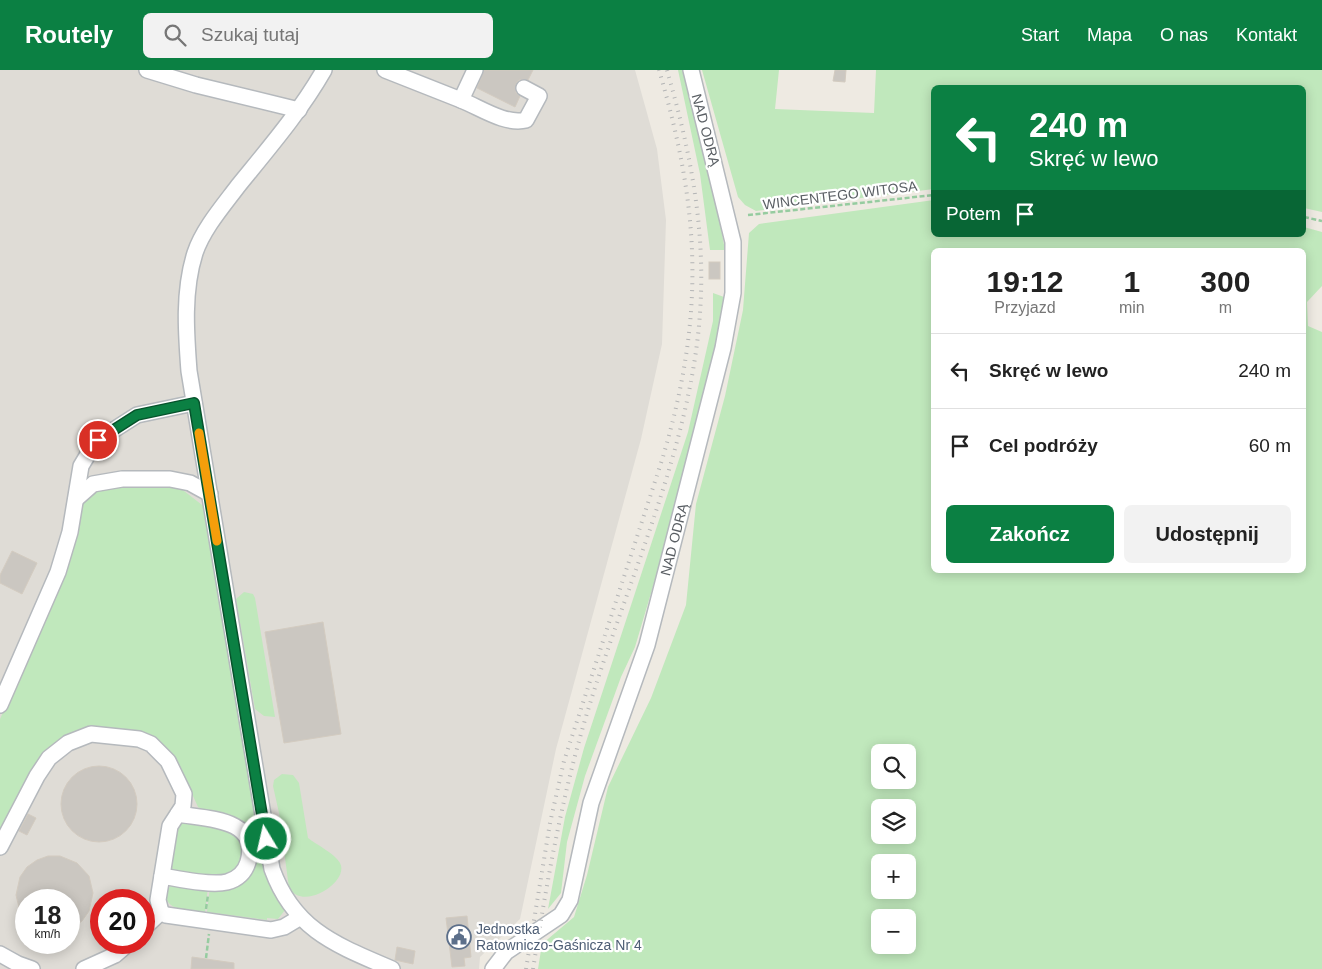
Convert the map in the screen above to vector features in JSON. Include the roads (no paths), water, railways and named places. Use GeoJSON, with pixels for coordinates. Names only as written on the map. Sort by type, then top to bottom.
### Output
{"type":"FeatureCollection","features":[{"type":"Feature","properties":{"kind":"street"},"geometry":{"type":"LineString","coordinates":[[147,70],[196,85],[299,110]]}},
{"type":"Feature","properties":{"kind":"street"},"geometry":{"type":"LineString","coordinates":[[324,70],[299,110],[217,214],[195,252],[189,278],[186,324],[189,371],[268,855],[277,884],[287,904],[299,918],[329,938],[386,968]]}},
{"type":"Feature","properties":{"kind":"street"},"geometry":{"type":"LineString","coordinates":[[385,70],[517,122],[526,120],[538,96],[524,88]]}},
{"type":"Feature","properties":{"kind":"street"},"geometry":{"type":"LineString","coordinates":[[461,100],[475,70]]}},
{"type":"Feature","properties":{"kind":"street","name":"NAD ODRĄ"},"geometry":{"type":"LineString","coordinates":[[493,969],[504,954],[561,915],[572,896],[591,803],[649,638],[723,348],[733,293],[733,242],[691,70]]}},
{"type":"Feature","properties":{"kind":"street"},"geometry":{"type":"LineString","coordinates":[[0,705],[58,572],[70,532],[81,466],[98,440],[137,415],[194,403]]}},
{"type":"Feature","properties":{"kind":"street"},"geometry":{"type":"LineString","coordinates":[[76,499],[93,484],[122,479],[170,479],[190,483],[210,494]]}},
{"type":"Feature","properties":{"kind":"street"},"geometry":{"type":"LineString","coordinates":[[0,847],[36,776],[49,758],[68,743],[91,734],[139,739],[159,750],[173,769],[184,794],[183,806],[170,826],[158,900],[160,912]]}},
{"type":"Feature","properties":{"kind":"street"},"geometry":{"type":"LineString","coordinates":[[162,876],[225,883],[240,876],[245,871],[248,861],[248,840],[237,826],[178,814]]}},
{"type":"Feature","properties":{"kind":"street"},"geometry":{"type":"LineString","coordinates":[[160,912],[166,915],[271,930],[284,927],[299,918]]}},
{"type":"Feature","properties":{"kind":"street"},"geometry":{"type":"LineString","coordinates":[[155,917],[160,912]]}},
{"type":"Feature","properties":{"kind":"street"},"geometry":{"type":"LineString","coordinates":[[0,954],[32,969]]}},
{"type":"Feature","properties":{"kind":"street"},"geometry":{"type":"LineString","coordinates":[[84,969],[118,954]]}},
{"type":"Feature","properties":{"kind":"railway"},"geometry":{"type":"LineString","coordinates":[[526,969],[550,823],[564,761],[662,460],[676,408],[686,358],[691,311],[690,218],[673,122],[659,70]]}},
{"type":"Feature","properties":{"kind":"railway"},"geometry":{"type":"LineString","coordinates":[[533,969],[556,838],[570,774],[588,710],[671,463],[694,363],[700,313],[701,251],[689,160],[667,70]]}},
{"type":"Feature","properties":{"kind":"place","name":"Jednostka Ratowniczo-Gaśnicza Nr 4"},"geometry":{"type":"Point","coordinates":[459,937]}}]}
